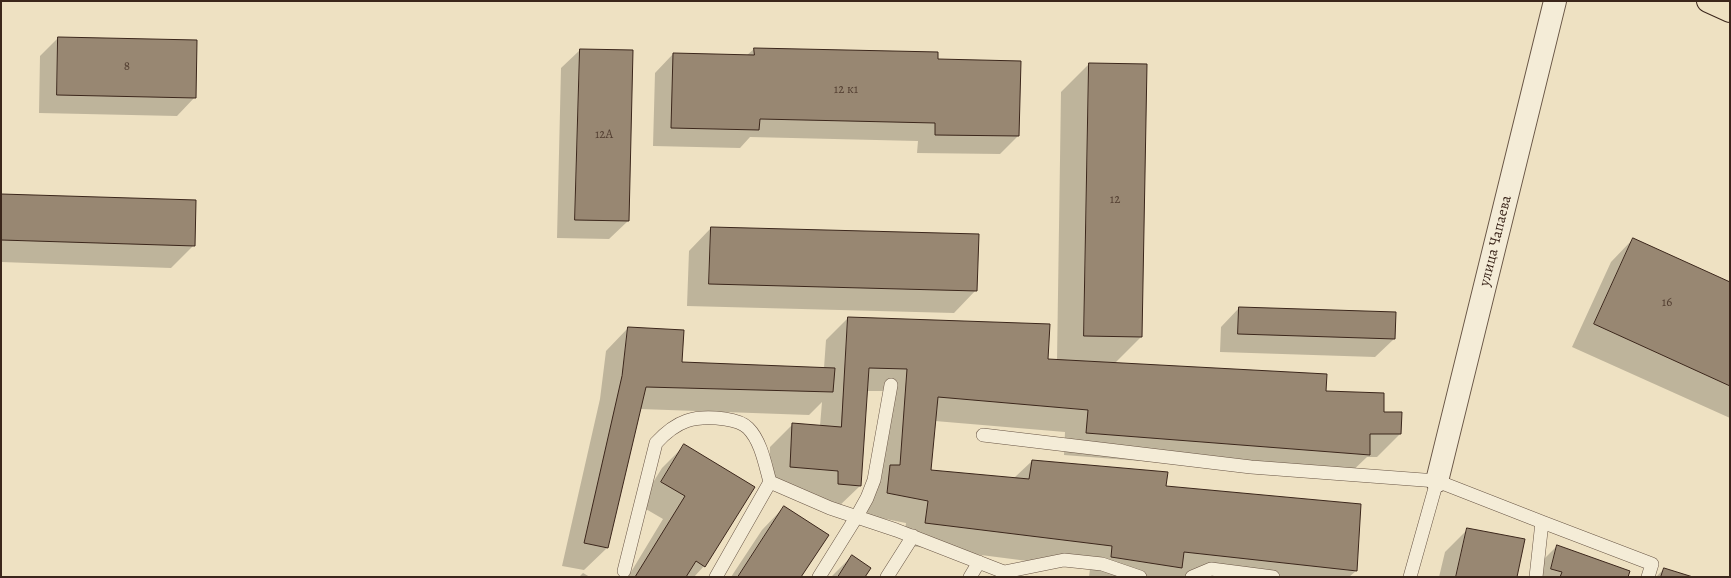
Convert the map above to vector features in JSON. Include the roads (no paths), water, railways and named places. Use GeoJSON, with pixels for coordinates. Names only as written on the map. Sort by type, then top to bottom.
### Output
{"type":"FeatureCollection","features":[{"type":"Feature","properties":{"kind":"main road"},"geometry":{"type":"LineString","coordinates":[[1708,1],[1730,11]]}},
{"type":"Feature","properties":{"kind":"street","name":"улица Чапаева"},"geometry":{"type":"LineString","coordinates":[[1437,481],[1555,1]]}},
{"type":"Feature","properties":{"kind":"lane"},"geometry":{"type":"LineString","coordinates":[[819,577],[857,516],[867,498],[874,480],[891,385]]}},
{"type":"Feature","properties":{"kind":"lane"},"geometry":{"type":"LineString","coordinates":[[624,571],[656,443],[668,430],[684,421],[702,418],[731,420],[747,427],[755,438],[770,482],[830,508],[913,536],[1005,574],[1064,560],[1102,564],[1140,577]]}},
{"type":"Feature","properties":{"kind":"lane"},"geometry":{"type":"LineString","coordinates":[[983,435],[1251,467],[1437,481],[1652,564],[1648,577]]}},
{"type":"Feature","properties":{"kind":"lane"},"geometry":{"type":"LineString","coordinates":[[1410,577],[1437,481]]}},
{"type":"Feature","properties":{"kind":"lane"},"geometry":{"type":"LineString","coordinates":[[716,577],[770,482]]}},
{"type":"Feature","properties":{"kind":"lane"},"geometry":{"type":"LineString","coordinates":[[1536,577],[1542,522]]}},
{"type":"Feature","properties":{"kind":"lane"},"geometry":{"type":"LineString","coordinates":[[887,577],[913,536]]}},
{"type":"Feature","properties":{"kind":"lane"},"geometry":{"type":"LineString","coordinates":[[970,577],[979,562]]}},
{"type":"Feature","properties":{"kind":"lane"},"geometry":{"type":"LineString","coordinates":[[1192,577],[1211,569],[1273,577]]}}]}
